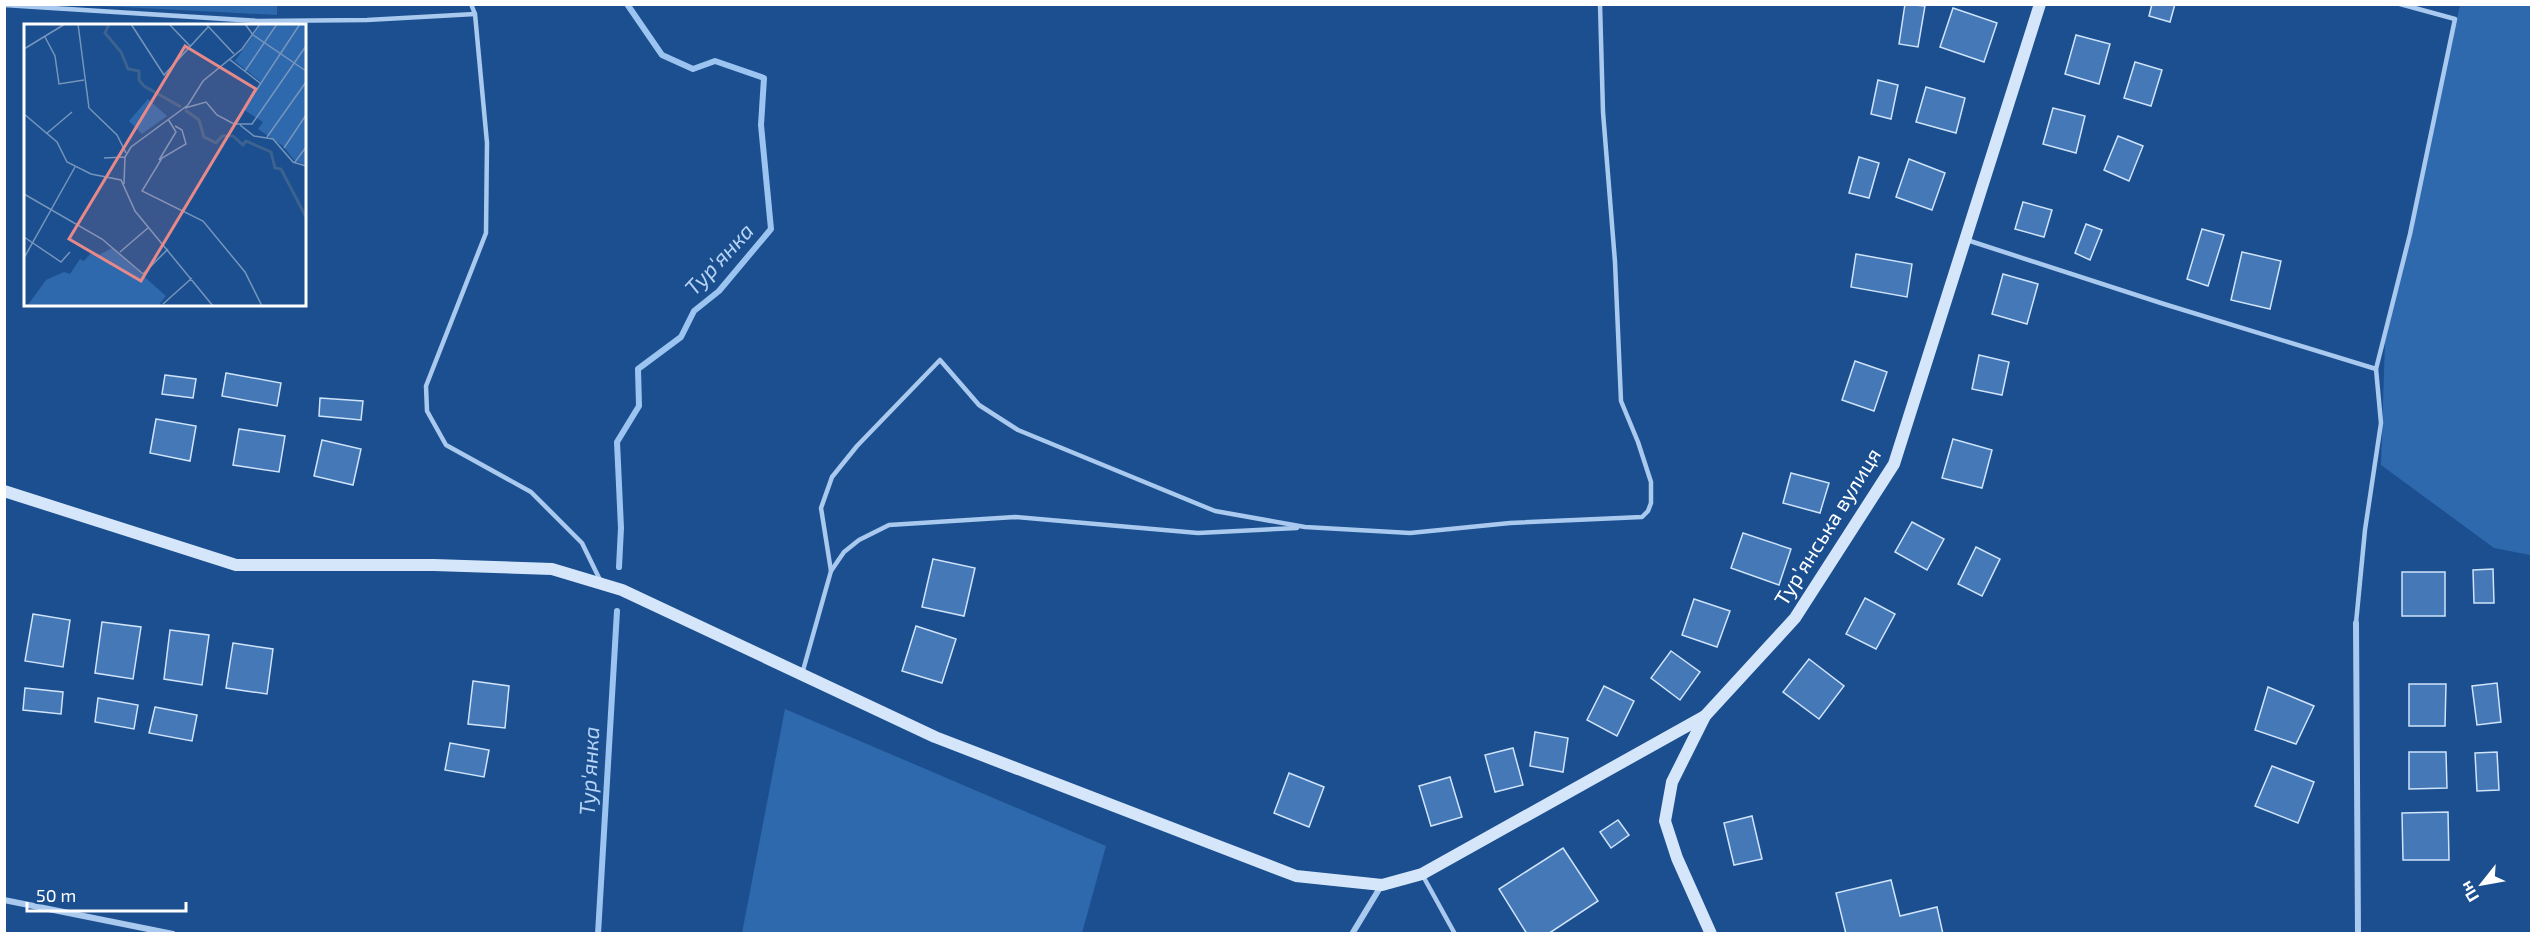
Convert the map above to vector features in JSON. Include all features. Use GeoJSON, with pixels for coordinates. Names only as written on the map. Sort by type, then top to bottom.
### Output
{"type":"FeatureCollection","features":[{"type":"Feature","properties":{"kind":"street","name":"Турʼянська вулиця"},"geometry":{"type":"LineString","coordinates":[[1711,933],[1677,858],[1665,821],[1672,782],[1705,716],[1795,618],[1894,464],[2040,4]]}},
{"type":"Feature","properties":{"kind":"street"},"geometry":{"type":"LineString","coordinates":[[4,491],[236,565],[552,569],[622,590],[935,737],[1296,876],[1382,885],[1422,874],[1705,716]]}},
{"type":"Feature","properties":{"kind":"street"},"geometry":{"type":"LineString","coordinates":[[2356,623],[2358,933]]}},
{"type":"Feature","properties":{"kind":"street"},"geometry":{"type":"LineString","coordinates":[[1352,933],[1382,885]]}},
{"type":"Feature","properties":{"kind":"street"},"geometry":{"type":"LineString","coordinates":[[4,900],[173,933]]}},
{"type":"Feature","properties":{"kind":"lane"},"geometry":{"type":"LineString","coordinates":[[471,4],[475,14],[487,143],[486,233],[426,386],[427,411],[446,445],[531,492],[561,520],[582,543],[602,584]]}},
{"type":"Feature","properties":{"kind":"lane"},"geometry":{"type":"LineString","coordinates":[[802,676],[831,571],[844,552],[859,540],[889,525],[1015,517],[1198,533],[1305,527],[1410,533],[1510,523],[1642,517],[1648,511],[1650,482],[1638,442],[1621,401],[1616,262],[1603,112],[1600,4]]}},
{"type":"Feature","properties":{"kind":"lane"},"geometry":{"type":"LineString","coordinates":[[2356,623],[2365,530],[2381,423],[2376,369],[2410,234],[2455,19],[2400,4]]}},
{"type":"Feature","properties":{"kind":"lane"},"geometry":{"type":"LineString","coordinates":[[4,5],[258,21],[367,20],[475,14]]}},
{"type":"Feature","properties":{"kind":"lane"},"geometry":{"type":"LineString","coordinates":[[1965,239],[2164,304],[2376,369]]}},
{"type":"Feature","properties":{"kind":"lane"},"geometry":{"type":"LineString","coordinates":[[831,571],[821,508],[832,477],[857,446],[940,360],[979,405],[1018,430],[1215,511],[1305,527]]}},
{"type":"Feature","properties":{"kind":"lane"},"geometry":{"type":"LineString","coordinates":[[1422,874],[1455,933]]}},
{"type":"Feature","properties":{"kind":"shaded area"},"geometry":{"type":"Polygon","coordinates":[[[85,5],[277,5],[277,15],[85,5]]]}},
{"type":"Feature","properties":{"kind":"shaded area"},"geometry":{"type":"Polygon","coordinates":[[[2460,5],[2531,5],[2531,559],[2530,555],[2494,548],[2381,465],[2385,342],[2460,5]]]}},
{"type":"Feature","properties":{"kind":"shaded area"},"geometry":{"type":"Polygon","coordinates":[[[785,709],[1106,846],[1082,933],[742,933],[785,709]]]}},
{"type":"Feature","properties":{"kind":"building"},"geometry":{"type":"Polygon","coordinates":[[[1905,4],[1925,6],[1918,47],[1899,44],[1905,4]]]}},
{"type":"Feature","properties":{"kind":"building"},"geometry":{"type":"Polygon","coordinates":[[[2152,4],[2175,4],[2170,22],[2149,16],[2152,4]]]}},
{"type":"Feature","properties":{"kind":"building"},"geometry":{"type":"Polygon","coordinates":[[[1953,8],[1997,23],[1984,62],[1940,47],[1953,8]]]}},
{"type":"Feature","properties":{"kind":"building"},"geometry":{"type":"Polygon","coordinates":[[[2076,35],[2110,44],[2099,84],[2065,74],[2076,35]]]}},
{"type":"Feature","properties":{"kind":"building"},"geometry":{"type":"Polygon","coordinates":[[[2135,62],[2162,70],[2151,106],[2124,98],[2135,62]]]}},
{"type":"Feature","properties":{"kind":"building"},"geometry":{"type":"Polygon","coordinates":[[[1878,80],[1898,85],[1891,119],[1871,114],[1878,80]]]}},
{"type":"Feature","properties":{"kind":"building"},"geometry":{"type":"Polygon","coordinates":[[[1926,87],[1965,98],[1956,133],[1916,122],[1926,87]]]}},
{"type":"Feature","properties":{"kind":"building"},"geometry":{"type":"Polygon","coordinates":[[[2053,108],[2085,116],[2076,153],[2043,144],[2053,108]]]}},
{"type":"Feature","properties":{"kind":"building"},"geometry":{"type":"Polygon","coordinates":[[[2118,136],[2143,146],[2129,181],[2104,170],[2118,136]]]}},
{"type":"Feature","properties":{"kind":"building"},"geometry":{"type":"Polygon","coordinates":[[[1859,157],[1879,163],[1869,198],[1849,193],[1859,157]]]}},
{"type":"Feature","properties":{"kind":"building"},"geometry":{"type":"Polygon","coordinates":[[[1909,159],[1945,173],[1932,210],[1896,197],[1909,159]]]}},
{"type":"Feature","properties":{"kind":"building"},"geometry":{"type":"Polygon","coordinates":[[[2023,202],[2052,210],[2044,237],[2015,229],[2023,202]]]}},
{"type":"Feature","properties":{"kind":"building"},"geometry":{"type":"Polygon","coordinates":[[[2086,224],[2102,230],[2090,260],[2075,253],[2086,224]]]}},
{"type":"Feature","properties":{"kind":"building"},"geometry":{"type":"Polygon","coordinates":[[[2202,229],[2224,235],[2208,286],[2187,279],[2202,229]]]}},
{"type":"Feature","properties":{"kind":"building"},"geometry":{"type":"Polygon","coordinates":[[[2242,252],[2281,261],[2270,309],[2231,300],[2242,252]]]}},
{"type":"Feature","properties":{"kind":"building"},"geometry":{"type":"Polygon","coordinates":[[[1856,254],[1912,264],[1907,297],[1851,287],[1856,254]]]}},
{"type":"Feature","properties":{"kind":"building"},"geometry":{"type":"Polygon","coordinates":[[[2003,274],[2038,284],[2027,324],[1992,314],[2003,274]]]}},
{"type":"Feature","properties":{"kind":"building"},"geometry":{"type":"Polygon","coordinates":[[[1979,355],[2009,362],[2002,395],[1972,389],[1979,355]]]}},
{"type":"Feature","properties":{"kind":"building"},"geometry":{"type":"Polygon","coordinates":[[[1855,361],[1887,372],[1874,411],[1842,400],[1855,361]]]}},
{"type":"Feature","properties":{"kind":"building"},"geometry":{"type":"Polygon","coordinates":[[[226,373],[281,383],[277,406],[222,396],[226,373]]]}},
{"type":"Feature","properties":{"kind":"building"},"geometry":{"type":"Polygon","coordinates":[[[165,375],[196,379],[193,398],[162,394],[165,375]]]}},
{"type":"Feature","properties":{"kind":"building"},"geometry":{"type":"Polygon","coordinates":[[[320,398],[363,401],[361,420],[319,416],[320,398]]]}},
{"type":"Feature","properties":{"kind":"building"},"geometry":{"type":"Polygon","coordinates":[[[156,419],[196,426],[190,461],[150,453],[156,419]]]}},
{"type":"Feature","properties":{"kind":"building"},"geometry":{"type":"Polygon","coordinates":[[[239,429],[285,436],[279,472],[233,465],[239,429]]]}},
{"type":"Feature","properties":{"kind":"building"},"geometry":{"type":"Polygon","coordinates":[[[1953,439],[1992,450],[1982,488],[1942,478],[1953,439]]]}},
{"type":"Feature","properties":{"kind":"building"},"geometry":{"type":"Polygon","coordinates":[[[322,440],[361,449],[353,485],[314,476],[322,440]]]}},
{"type":"Feature","properties":{"kind":"building"},"geometry":{"type":"Polygon","coordinates":[[[1791,473],[1829,483],[1820,513],[1783,503],[1791,473]]]}},
{"type":"Feature","properties":{"kind":"building"},"geometry":{"type":"Polygon","coordinates":[[[1912,522],[1944,539],[1927,570],[1895,552],[1912,522]]]}},
{"type":"Feature","properties":{"kind":"building"},"geometry":{"type":"Polygon","coordinates":[[[1743,533],[1791,549],[1779,585],[1731,568],[1743,533]]]}},
{"type":"Feature","properties":{"kind":"building"},"geometry":{"type":"Polygon","coordinates":[[[1976,547],[2000,559],[1982,596],[1958,584],[1976,547]]]}},
{"type":"Feature","properties":{"kind":"building"},"geometry":{"type":"Polygon","coordinates":[[[933,559],[975,568],[964,616],[922,607],[933,559]]]}},
{"type":"Feature","properties":{"kind":"building"},"geometry":{"type":"Polygon","coordinates":[[[2493,569],[2494,603],[2474,603],[2473,570],[2493,569]]]}},
{"type":"Feature","properties":{"kind":"building"},"geometry":{"type":"Polygon","coordinates":[[[2402,572],[2445,572],[2445,616],[2402,616],[2402,572]]]}},
{"type":"Feature","properties":{"kind":"building"},"geometry":{"type":"Polygon","coordinates":[[[1865,598],[1895,614],[1876,649],[1846,634],[1865,598]]]}},
{"type":"Feature","properties":{"kind":"building"},"geometry":{"type":"Polygon","coordinates":[[[1694,599],[1730,611],[1717,647],[1682,635],[1694,599]]]}},
{"type":"Feature","properties":{"kind":"building"},"geometry":{"type":"Polygon","coordinates":[[[33,614],[70,620],[63,667],[25,661],[33,614]]]}},
{"type":"Feature","properties":{"kind":"building"},"geometry":{"type":"Polygon","coordinates":[[[102,622],[141,627],[133,679],[95,673],[102,622]]]}},
{"type":"Feature","properties":{"kind":"building"},"geometry":{"type":"Polygon","coordinates":[[[916,626],[956,639],[942,683],[902,671],[916,626]]]}},
{"type":"Feature","properties":{"kind":"building"},"geometry":{"type":"Polygon","coordinates":[[[170,630],[209,635],[202,685],[164,679],[170,630]]]}},
{"type":"Feature","properties":{"kind":"building"},"geometry":{"type":"Polygon","coordinates":[[[233,643],[273,649],[267,694],[226,688],[233,643]]]}},
{"type":"Feature","properties":{"kind":"building"},"geometry":{"type":"Polygon","coordinates":[[[1671,651],[1700,672],[1680,700],[1651,678],[1671,651]]]}},
{"type":"Feature","properties":{"kind":"building"},"geometry":{"type":"Polygon","coordinates":[[[1809,659],[1844,686],[1819,719],[1783,692],[1809,659]]]}},
{"type":"Feature","properties":{"kind":"building"},"geometry":{"type":"Polygon","coordinates":[[[473,681],[509,686],[505,728],[468,724],[473,681]]]}},
{"type":"Feature","properties":{"kind":"building"},"geometry":{"type":"Polygon","coordinates":[[[2497,683],[2501,722],[2477,725],[2472,686],[2497,683]]]}},
{"type":"Feature","properties":{"kind":"building"},"geometry":{"type":"Polygon","coordinates":[[[2409,684],[2446,684],[2445,726],[2409,726],[2409,684]]]}},
{"type":"Feature","properties":{"kind":"building"},"geometry":{"type":"Polygon","coordinates":[[[1604,686],[1634,701],[1617,736],[1587,720],[1604,686]]]}},
{"type":"Feature","properties":{"kind":"building"},"geometry":{"type":"Polygon","coordinates":[[[2268,687],[2314,706],[2296,744],[2255,730],[2268,687]]]}},
{"type":"Feature","properties":{"kind":"building"},"geometry":{"type":"Polygon","coordinates":[[[25,688],[63,692],[61,714],[23,710],[25,688]]]}},
{"type":"Feature","properties":{"kind":"building"},"geometry":{"type":"Polygon","coordinates":[[[98,698],[138,705],[134,729],[95,722],[98,698]]]}},
{"type":"Feature","properties":{"kind":"building"},"geometry":{"type":"Polygon","coordinates":[[[155,707],[197,715],[192,741],[149,733],[155,707]]]}},
{"type":"Feature","properties":{"kind":"building"},"geometry":{"type":"Polygon","coordinates":[[[1535,732],[1568,738],[1563,772],[1530,766],[1535,732]]]}},
{"type":"Feature","properties":{"kind":"building"},"geometry":{"type":"Polygon","coordinates":[[[450,743],[489,750],[484,777],[445,770],[450,743]]]}},
{"type":"Feature","properties":{"kind":"building"},"geometry":{"type":"Polygon","coordinates":[[[1513,748],[1523,785],[1495,792],[1485,755],[1513,748]]]}},
{"type":"Feature","properties":{"kind":"building"},"geometry":{"type":"Polygon","coordinates":[[[2409,752],[2446,752],[2447,788],[2409,789],[2409,752]]]}},
{"type":"Feature","properties":{"kind":"building"},"geometry":{"type":"Polygon","coordinates":[[[2497,752],[2499,790],[2477,791],[2475,753],[2497,752]]]}},
{"type":"Feature","properties":{"kind":"building"},"geometry":{"type":"Polygon","coordinates":[[[2272,766],[2314,782],[2298,823],[2255,806],[2272,766]]]}},
{"type":"Feature","properties":{"kind":"building"},"geometry":{"type":"Polygon","coordinates":[[[1289,773],[1324,787],[1309,827],[1274,813],[1289,773]]]}},
{"type":"Feature","properties":{"kind":"building"},"geometry":{"type":"Polygon","coordinates":[[[1450,777],[1462,817],[1431,826],[1419,786],[1450,777]]]}},
{"type":"Feature","properties":{"kind":"building"},"geometry":{"type":"Polygon","coordinates":[[[2448,812],[2449,860],[2403,860],[2402,813],[2448,812]]]}},
{"type":"Feature","properties":{"kind":"building"},"geometry":{"type":"Polygon","coordinates":[[[1752,816],[1762,859],[1734,865],[1724,823],[1752,816]]]}},
{"type":"Feature","properties":{"kind":"building"},"geometry":{"type":"Polygon","coordinates":[[[1618,820],[1629,835],[1611,848],[1600,832],[1618,820]]]}},
{"type":"Feature","properties":{"kind":"building"},"geometry":{"type":"Polygon","coordinates":[[[1563,848],[1598,901],[1548,934],[1527,934],[1499,889],[1563,848]]]}},
{"type":"Feature","properties":{"kind":"building"},"geometry":{"type":"Polygon","coordinates":[[[1891,880],[1900,916],[1937,907],[1943,934],[1846,934],[1836,893],[1891,880]]]}},
{"type":"Feature","properties":{"kind":"waterway","name":"Тур'янка"},"geometry":{"type":"LineString","coordinates":[[619,567],[621,528],[617,442],[639,406],[638,369],[681,337],[694,311],[719,291],[771,229],[761,125],[764,78],[715,61],[693,69],[662,55],[627,4]]}},
{"type":"Feature","properties":{"kind":"waterway","name":"Тур'янка"},"geometry":{"type":"LineString","coordinates":[[598,934],[617,611]]}}]}
